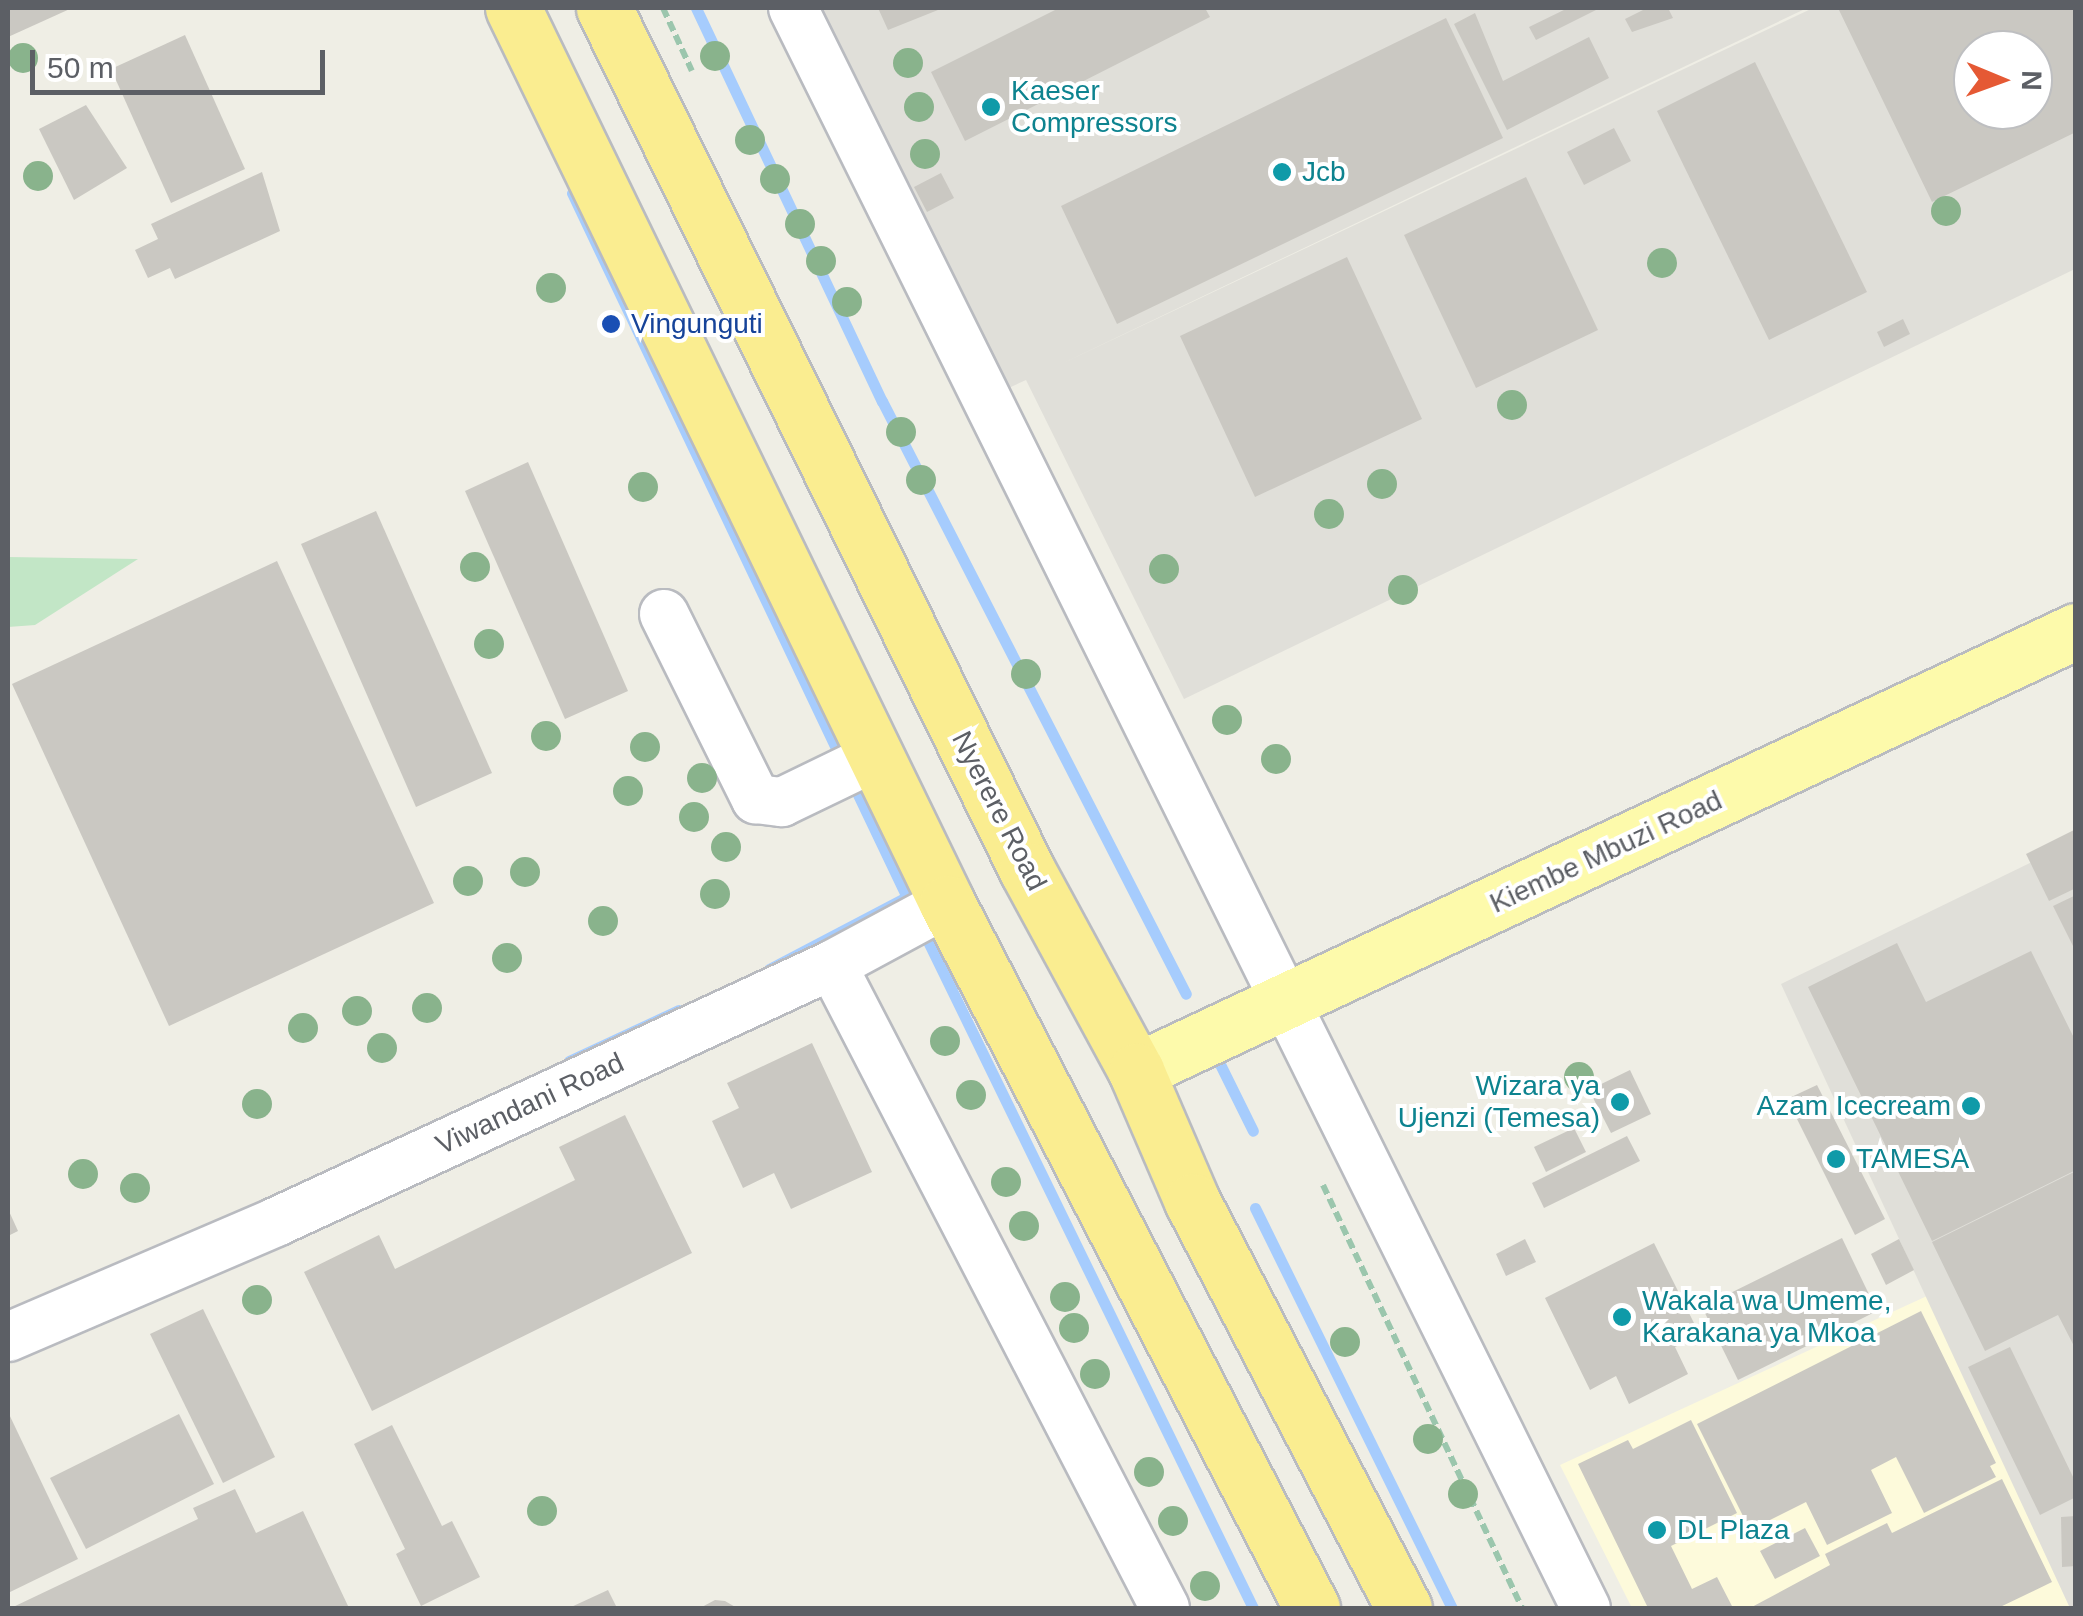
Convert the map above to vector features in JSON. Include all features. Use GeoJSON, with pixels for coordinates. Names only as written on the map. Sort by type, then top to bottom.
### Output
{"type":"FeatureCollection","features":[{"type":"Feature","properties":{"kind":"highway"},"geometry":{"type":"LineString","coordinates":[[513,8],[948,903],[1312,1608]]}},
{"type":"Feature","properties":{"kind":"highway","name":"Nyerere Road"},"geometry":{"type":"LineString","coordinates":[[604,8],[1027,870],[1136,1071],[1192,1202],[1404,1608]]}},
{"type":"Feature","properties":{"kind":"main road","name":"Kiembe Mbuzi Road"},"geometry":{"type":"LineString","coordinates":[[1136,1071],[2076,631]]}},
{"type":"Feature","properties":{"kind":"street"},"geometry":{"type":"LineString","coordinates":[[794,8],[1282,1004],[1586,1608]]}},
{"type":"Feature","properties":{"kind":"street"},"geometry":{"type":"LineString","coordinates":[[664,614],[756,799],[782,802],[877,756]]}},
{"type":"Feature","properties":{"kind":"street","name":"Viwandani Road"},"geometry":{"type":"LineString","coordinates":[[8,1337],[106,1290],[276,1222],[832,964],[948,903]]}},
{"type":"Feature","properties":{"kind":"street"},"geometry":{"type":"LineString","coordinates":[[832,964],[1165,1608]]}},
{"type":"Feature","properties":{"kind":"path"},"geometry":{"type":"LineString","coordinates":[[1314,1165],[1522,1608]]}},
{"type":"Feature","properties":{"kind":"shaded area"},"geometry":{"type":"Polygon","coordinates":[[[807,8],[1807,8],[1059,365],[1813,8],[2075,8],[2075,269],[1184,699],[1026,380],[991,396],[807,8]]]}},
{"type":"Feature","properties":{"kind":"shaded area"},"geometry":{"type":"Polygon","coordinates":[[[2075,841],[2075,1608],[2070,1608],[1781,984],[2075,841]]]}},
{"type":"Feature","properties":{"kind":"shaded area"},"geometry":{"type":"Polygon","coordinates":[[[1927,1296],[2070,1608],[1632,1608],[1560,1465],[1927,1296]]]}},
{"type":"Feature","properties":{"kind":"green space"},"geometry":{"type":"Polygon","coordinates":[[[8,557],[138,559],[35,625],[8,627],[8,557]]]}},
{"type":"Feature","properties":{"kind":"building"},"geometry":{"type":"Polygon","coordinates":[[[8,8],[72,8],[8,37],[8,8]]]}},
{"type":"Feature","properties":{"kind":"building"},"geometry":{"type":"Polygon","coordinates":[[[878,8],[943,8],[888,30],[878,8]]]}},
{"type":"Feature","properties":{"kind":"building","name":"Kaeser Compressors"},"geometry":{"type":"Polygon","coordinates":[[[1059,8],[1205,8],[1210,17],[965,141],[931,72],[1059,8]]]}},
{"type":"Feature","properties":{"kind":"building"},"geometry":{"type":"Polygon","coordinates":[[[1568,8],[1600,8],[1536,40],[1529,27],[1568,8]]]}},
{"type":"Feature","properties":{"kind":"building"},"geometry":{"type":"Polygon","coordinates":[[[1647,8],[1668,8],[1673,18],[1632,32],[1625,19],[1647,8]]]}},
{"type":"Feature","properties":{"kind":"building"},"geometry":{"type":"Polygon","coordinates":[[[1838,8],[2076,8],[2076,132],[1932,202],[1838,8]]]}},
{"type":"Feature","properties":{"kind":"building"},"geometry":{"type":"Polygon","coordinates":[[[1475,13],[1503,81],[1589,37],[1609,78],[1507,130],[1454,24],[1475,13]]]}},
{"type":"Feature","properties":{"kind":"building","name":"Jcb"},"geometry":{"type":"Polygon","coordinates":[[[1446,18],[1503,138],[1117,324],[1061,206],[1446,18]]]}},
{"type":"Feature","properties":{"kind":"building"},"geometry":{"type":"Polygon","coordinates":[[[185,35],[245,169],[171,203],[111,69],[185,35]]]}},
{"type":"Feature","properties":{"kind":"building"},"geometry":{"type":"Polygon","coordinates":[[[1755,62],[1867,292],[1769,340],[1657,111],[1755,62]]]}},
{"type":"Feature","properties":{"kind":"building"},"geometry":{"type":"Polygon","coordinates":[[[86,105],[127,168],[74,200],[39,129],[86,105]]]}},
{"type":"Feature","properties":{"kind":"building"},"geometry":{"type":"Polygon","coordinates":[[[1614,128],[1631,161],[1584,185],[1567,152],[1614,128]]]}},
{"type":"Feature","properties":{"kind":"building"},"geometry":{"type":"Polygon","coordinates":[[[262,172],[280,231],[175,279],[170,268],[148,278],[135,250],[158,239],[151,224],[262,172]]]}},
{"type":"Feature","properties":{"kind":"building"},"geometry":{"type":"Polygon","coordinates":[[[941,173],[954,198],[927,212],[914,187],[941,173]]]}},
{"type":"Feature","properties":{"kind":"building"},"geometry":{"type":"Polygon","coordinates":[[[1526,177],[1598,330],[1476,388],[1404,235],[1526,177]]]}},
{"type":"Feature","properties":{"kind":"building"},"geometry":{"type":"Polygon","coordinates":[[[1347,257],[1422,419],[1255,497],[1180,336],[1347,257]]]}},
{"type":"Feature","properties":{"kind":"building"},"geometry":{"type":"Polygon","coordinates":[[[1903,319],[1910,334],[1884,347],[1877,332],[1903,319]]]}},
{"type":"Feature","properties":{"kind":"building"},"geometry":{"type":"Polygon","coordinates":[[[528,462],[628,691],[565,719],[465,491],[528,462]]]}},
{"type":"Feature","properties":{"kind":"building"},"geometry":{"type":"Polygon","coordinates":[[[376,511],[492,773],[416,807],[301,544],[376,511]]]}},
{"type":"Feature","properties":{"kind":"building"},"geometry":{"type":"Polygon","coordinates":[[[277,561],[434,903],[169,1026],[12,684],[277,561]]]}},
{"type":"Feature","properties":{"kind":"building"},"geometry":{"type":"Polygon","coordinates":[[[2076,829],[2076,888],[2049,901],[2026,854],[2076,829]]]}},
{"type":"Feature","properties":{"kind":"building"},"geometry":{"type":"Polygon","coordinates":[[[2076,895],[2076,952],[2053,906],[2076,895]]]}},
{"type":"Feature","properties":{"kind":"building","name":"Azam Icecream"},"geometry":{"type":"Polygon","coordinates":[[[1897,943],[1926,1002],[2031,951],[2076,1042],[2076,1170],[1932,1241],[1808,987],[1897,943]]]}},
{"type":"Feature","properties":{"kind":"building"},"geometry":{"type":"Polygon","coordinates":[[[812,1043],[872,1172],[791,1209],[774,1173],[743,1188],[712,1121],[739,1108],[727,1083],[812,1043]]]}},
{"type":"Feature","properties":{"kind":"building","name":"Wizara ya Ujenzi (Temesa)"},"geometry":{"type":"Polygon","coordinates":[[[1630,1070],[1651,1114],[1611,1133],[1589,1090],[1630,1070]]]}},
{"type":"Feature","properties":{"kind":"building","name":"TAMESA"},"geometry":{"type":"Polygon","coordinates":[[[1817,1085],[1885,1219],[1855,1235],[1787,1099],[1817,1085]]]}},
{"type":"Feature","properties":{"kind":"building"},"geometry":{"type":"Polygon","coordinates":[[[625,1115],[692,1253],[372,1411],[304,1272],[379,1235],[395,1269],[575,1180],[559,1147],[625,1115]]]}},
{"type":"Feature","properties":{"kind":"building"},"geometry":{"type":"Polygon","coordinates":[[[1574,1128],[1586,1152],[1546,1172],[1534,1147],[1574,1128]]]}},
{"type":"Feature","properties":{"kind":"building"},"geometry":{"type":"Polygon","coordinates":[[[1627,1136],[1640,1161],[1544,1208],[1532,1183],[1627,1136]]]}},
{"type":"Feature","properties":{"kind":"building"},"geometry":{"type":"Polygon","coordinates":[[[2076,1171],[2076,1350],[2058,1315],[1985,1351],[1932,1242],[2076,1171]]]}},
{"type":"Feature","properties":{"kind":"building"},"geometry":{"type":"Polygon","coordinates":[[[8,1209],[18,1231],[8,1236],[8,1209]]]}},
{"type":"Feature","properties":{"kind":"building"},"geometry":{"type":"Polygon","coordinates":[[[1842,1238],[1877,1311],[1738,1380],[1702,1307],[1842,1238]]]}},
{"type":"Feature","properties":{"kind":"building"},"geometry":{"type":"Polygon","coordinates":[[[1525,1239],[1536,1262],[1506,1276],[1496,1254],[1525,1239]]]}},
{"type":"Feature","properties":{"kind":"building"},"geometry":{"type":"Polygon","coordinates":[[[1899,1239],[1914,1270],[1886,1285],[1871,1254],[1899,1239]]]}},
{"type":"Feature","properties":{"kind":"building","name":"Wakala wa Umeme, Karakana ya Mkoa"},"geometry":{"type":"Polygon","coordinates":[[[1654,1243],[1700,1335],[1675,1347],[1688,1374],[1629,1404],[1616,1376],[1590,1390],[1545,1298],[1654,1243]]]}},
{"type":"Feature","properties":{"kind":"building"},"geometry":{"type":"Polygon","coordinates":[[[203,1309],[275,1457],[223,1483],[150,1334],[203,1309]]]}},
{"type":"Feature","properties":{"kind":"building"},"geometry":{"type":"Polygon","coordinates":[[[1921,1311],[1996,1463],[1990,1466],[1996,1477],[1924,1513],[1896,1457],[1871,1470],[1892,1513],[1827,1545],[1806,1502],[1750,1530],[1697,1424],[1921,1311]]]}},
{"type":"Feature","properties":{"kind":"building"},"geometry":{"type":"Polygon","coordinates":[[[2010,1347],[2076,1483],[2076,1497],[2040,1515],[1968,1367],[2010,1347]]]}},
{"type":"Feature","properties":{"kind":"building"},"geometry":{"type":"Polygon","coordinates":[[[8,1412],[78,1559],[8,1593],[8,1412]]]}},
{"type":"Feature","properties":{"kind":"building"},"geometry":{"type":"Polygon","coordinates":[[[179,1414],[214,1484],[86,1549],[50,1478],[179,1414]]]}},
{"type":"Feature","properties":{"kind":"building","name":"DL Plaza"},"geometry":{"type":"Polygon","coordinates":[[[1691,1420],[1737,1513],[1671,1546],[1692,1589],[1717,1577],[1733,1608],[1648,1608],[1578,1464],[1628,1440],[1633,1449],[1691,1420]]]}},
{"type":"Feature","properties":{"kind":"building"},"geometry":{"type":"Polygon","coordinates":[[[392,1425],[442,1526],[452,1521],[480,1577],[421,1606],[396,1554],[405,1549],[354,1444],[392,1425]]]}},
{"type":"Feature","properties":{"kind":"building"},"geometry":{"type":"Polygon","coordinates":[[[2002,1479],[2052,1582],[1998,1608],[1750,1608],[1830,1565],[1825,1554],[1887,1523],[1892,1533],[2002,1479]]]}},
{"type":"Feature","properties":{"kind":"building"},"geometry":{"type":"Polygon","coordinates":[[[235,1489],[256,1533],[303,1511],[349,1608],[11,1608],[198,1519],[193,1508],[235,1489]]]}},
{"type":"Feature","properties":{"kind":"building"},"geometry":{"type":"Polygon","coordinates":[[[2076,1516],[2076,1566],[2062,1567],[2061,1517],[2076,1516]]]}},
{"type":"Feature","properties":{"kind":"building","name":"DL Plaza"},"geometry":{"type":"Polygon","coordinates":[[[1805,1528],[1820,1556],[1775,1579],[1760,1551],[1805,1528]]]}},
{"type":"Feature","properties":{"kind":"building"},"geometry":{"type":"Polygon","coordinates":[[[608,1590],[617,1608],[569,1608],[608,1590]]]}},
{"type":"Feature","properties":{"kind":"building"},"geometry":{"type":"Polygon","coordinates":[[[715,1600],[725,1601],[737,1608],[700,1608],[715,1600]]]}},
{"type":"Feature","properties":{"kind":"waterway"},"geometry":{"type":"LineString","coordinates":[[696,8],[882,401],[1186,994]]}},
{"type":"Feature","properties":{"kind":"waterway"},"geometry":{"type":"LineString","coordinates":[[572,193],[843,763]]}},
{"type":"Feature","properties":{"kind":"waterway"},"geometry":{"type":"LineString","coordinates":[[851,780],[912,908]]}},
{"type":"Feature","properties":{"kind":"waterway"},"geometry":{"type":"LineString","coordinates":[[769,969],[907,897]]}},
{"type":"Feature","properties":{"kind":"waterway"},"geometry":{"type":"LineString","coordinates":[[922,929],[1253,1608]]}},
{"type":"Feature","properties":{"kind":"waterway"},"geometry":{"type":"LineString","coordinates":[[569,1061],[679,1010]]}},
{"type":"Feature","properties":{"kind":"waterway"},"geometry":{"type":"LineString","coordinates":[[1213,1050],[1253,1131]]}},
{"type":"Feature","properties":{"kind":"waterway"},"geometry":{"type":"LineString","coordinates":[[1255,1208],[1452,1608]]}},
{"type":"Feature","properties":{"kind":"place","name":"Kaeser Compressors"},"geometry":{"type":"Point","coordinates":[991,107]}},
{"type":"Feature","properties":{"kind":"place","name":"Jcb"},"geometry":{"type":"Point","coordinates":[1282,172]}},
{"type":"Feature","properties":{"kind":"place","name":"Vingunguti"},"geometry":{"type":"Point","coordinates":[611,324]}},
{"type":"Feature","properties":{"kind":"place","name":"Wizara ya Ujenzi (Temesa)"},"geometry":{"type":"Point","coordinates":[1620,1102]}},
{"type":"Feature","properties":{"kind":"place","name":"Azam Icecream"},"geometry":{"type":"Point","coordinates":[1971,1106]}},
{"type":"Feature","properties":{"kind":"place","name":"TAMESA"},"geometry":{"type":"Point","coordinates":[1836,1159]}},
{"type":"Feature","properties":{"kind":"place","name":"Wakala wa Umeme, Karakana ya Mkoa"},"geometry":{"type":"Point","coordinates":[1622,1317]}},
{"type":"Feature","properties":{"kind":"place","name":"DL Plaza"},"geometry":{"type":"Point","coordinates":[1657,1530]}}]}
